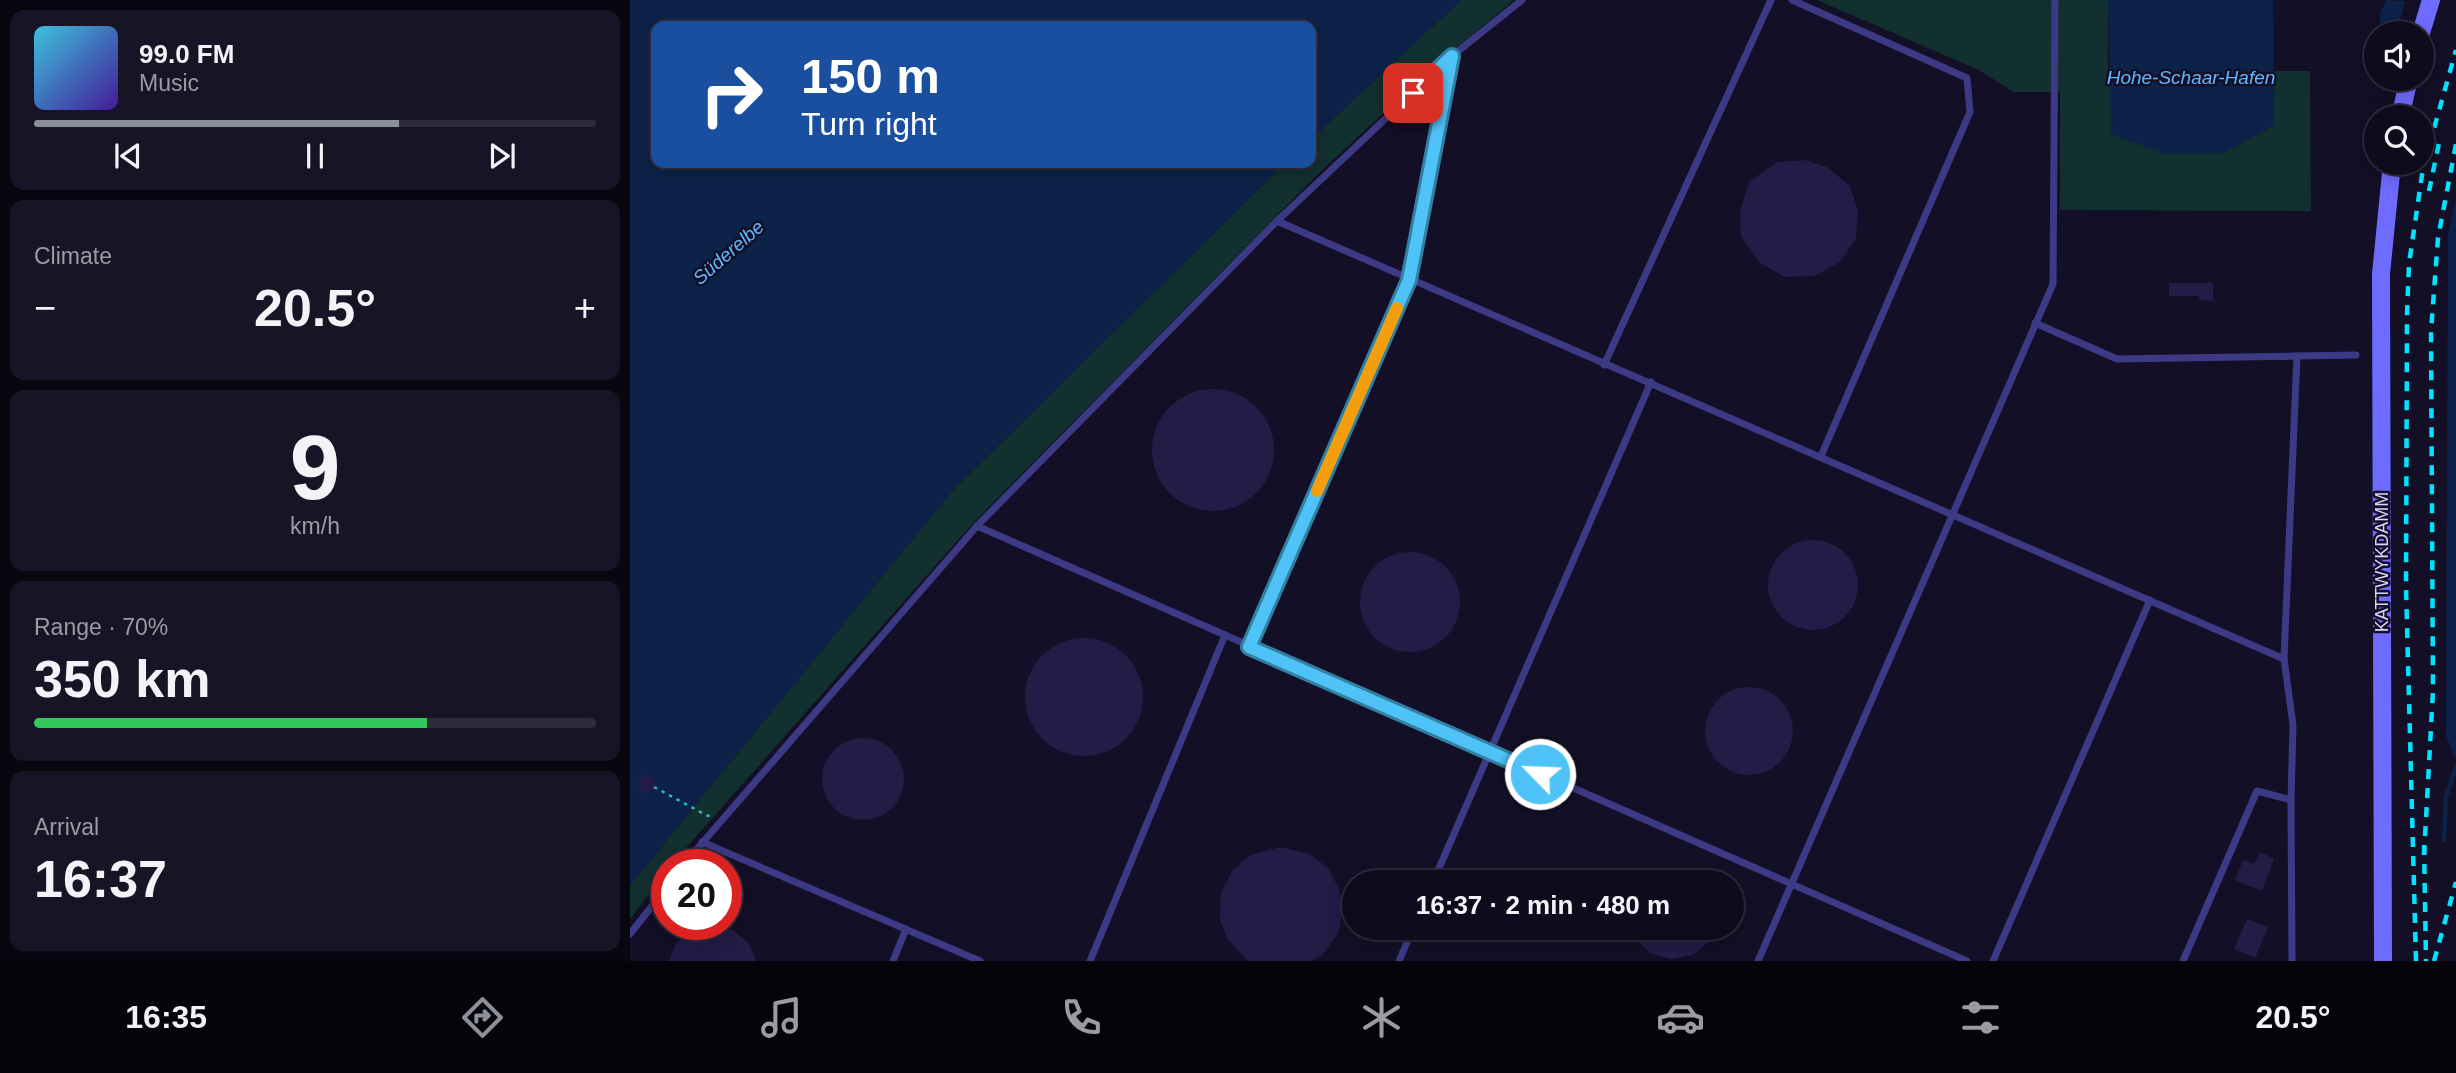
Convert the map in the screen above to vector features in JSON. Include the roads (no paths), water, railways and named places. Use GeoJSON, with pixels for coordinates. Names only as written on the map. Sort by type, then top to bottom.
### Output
{"type":"FeatureCollection","features":[{"type":"Feature","properties":{"kind":"main road"},"geometry":{"type":"LineString","coordinates":[[2425,21],[2431,0]]}},
{"type":"Feature","properties":{"kind":"main road","name":"KATTWYKDAMM"},"geometry":{"type":"LineString","coordinates":[[2384,961],[2381,315],[2383,247],[2391,175]]}},
{"type":"Feature","properties":{"kind":"lane"},"geometry":{"type":"LineString","coordinates":[[696,849],[977,526],[1277,221],[1452,56],[1522,0]]}},
{"type":"Feature","properties":{"kind":"lane"},"geometry":{"type":"LineString","coordinates":[[1604,365],[1771,0]]}},
{"type":"Feature","properties":{"kind":"lane"},"geometry":{"type":"LineString","coordinates":[[1792,0],[1967,78],[1970,112],[1821,456]]}},
{"type":"Feature","properties":{"kind":"lane"},"geometry":{"type":"LineString","coordinates":[[1758,961],[2053,284],[2055,0]]}},
{"type":"Feature","properties":{"kind":"lane"},"geometry":{"type":"LineString","coordinates":[[1249,647],[1409,280],[1452,56]]}},
{"type":"Feature","properties":{"kind":"lane"},"geometry":{"type":"LineString","coordinates":[[1277,221],[2284,659]]}},
{"type":"Feature","properties":{"kind":"lane"},"geometry":{"type":"LineString","coordinates":[[2035,323],[2117,359],[2357,355]]}},
{"type":"Feature","properties":{"kind":"lane"},"geometry":{"type":"LineString","coordinates":[[2292,961],[2293,725],[2284,659],[2297,356]]}},
{"type":"Feature","properties":{"kind":"lane"},"geometry":{"type":"LineString","coordinates":[[1438,870],[1651,382]]}},
{"type":"Feature","properties":{"kind":"lane"},"geometry":{"type":"LineString","coordinates":[[977,526],[1967,961]]}},
{"type":"Feature","properties":{"kind":"lane"},"geometry":{"type":"LineString","coordinates":[[1993,961],[2150,600]]}},
{"type":"Feature","properties":{"kind":"lane"},"geometry":{"type":"LineString","coordinates":[[1090,961],[1225,635]]}},
{"type":"Feature","properties":{"kind":"lane"},"geometry":{"type":"LineString","coordinates":[[2183,961],[2257,791],[2291,800]]}},
{"type":"Feature","properties":{"kind":"lane"},"geometry":{"type":"LineString","coordinates":[[702,842],[980,961]]}},
{"type":"Feature","properties":{"kind":"lane"},"geometry":{"type":"LineString","coordinates":[[630,934],[651,907]]}},
{"type":"Feature","properties":{"kind":"lane"},"geometry":{"type":"LineString","coordinates":[[893,961],[906,929]]}},
{"type":"Feature","properties":{"kind":"lane"},"geometry":{"type":"LineString","coordinates":[[1399,961],[1408,940]]}},
{"type":"Feature","properties":{"kind":"water","name":"Süderelbe"},"geometry":{"type":"Polygon","coordinates":[[[630,0],[1461,0],[1316,134],[1316,21],[651,21],[651,168],[1280,168],[952,491],[659,849],[651,849],[651,859],[630,885],[630,0]]]}},
{"type":"Feature","properties":{"kind":"water","name":"Hohe-Schaar-Hafen"},"geometry":{"type":"Polygon","coordinates":[[[2108,0],[2273,0],[2274,125],[2223,153],[2164,154],[2111,134],[2108,0]]]}},
{"type":"Feature","properties":{"kind":"water"},"geometry":{"type":"Polygon","coordinates":[[[2387,0],[2405,1],[2400,21],[2380,21],[2380,12],[2387,0]]]}},
{"type":"Feature","properties":{"kind":"water"},"geometry":{"type":"Polygon","coordinates":[[[2456,200],[2456,759],[2446,736],[2448,234],[2456,200]]]}},
{"type":"Feature","properties":{"kind":"waterway"},"geometry":{"type":"LineString","coordinates":[[2444,840],[2446,797],[2456,767]]}},
{"type":"Feature","properties":{"kind":"railway"},"geometry":{"type":"LineString","coordinates":[[2416,961],[2406,587],[2409,264],[2423,168],[2456,50]]}},
{"type":"Feature","properties":{"kind":"railway"},"geometry":{"type":"LineString","coordinates":[[2429,191],[2439,143]]}},
{"type":"Feature","properties":{"kind":"railway"},"geometry":{"type":"LineString","coordinates":[[2424,855],[2433,691],[2431,331],[2438,238],[2456,144]]}},
{"type":"Feature","properties":{"kind":"railway"},"geometry":{"type":"LineString","coordinates":[[2424,845],[2426,961]]}},
{"type":"Feature","properties":{"kind":"railway"},"geometry":{"type":"LineString","coordinates":[[2434,961],[2456,882]]}}]}
